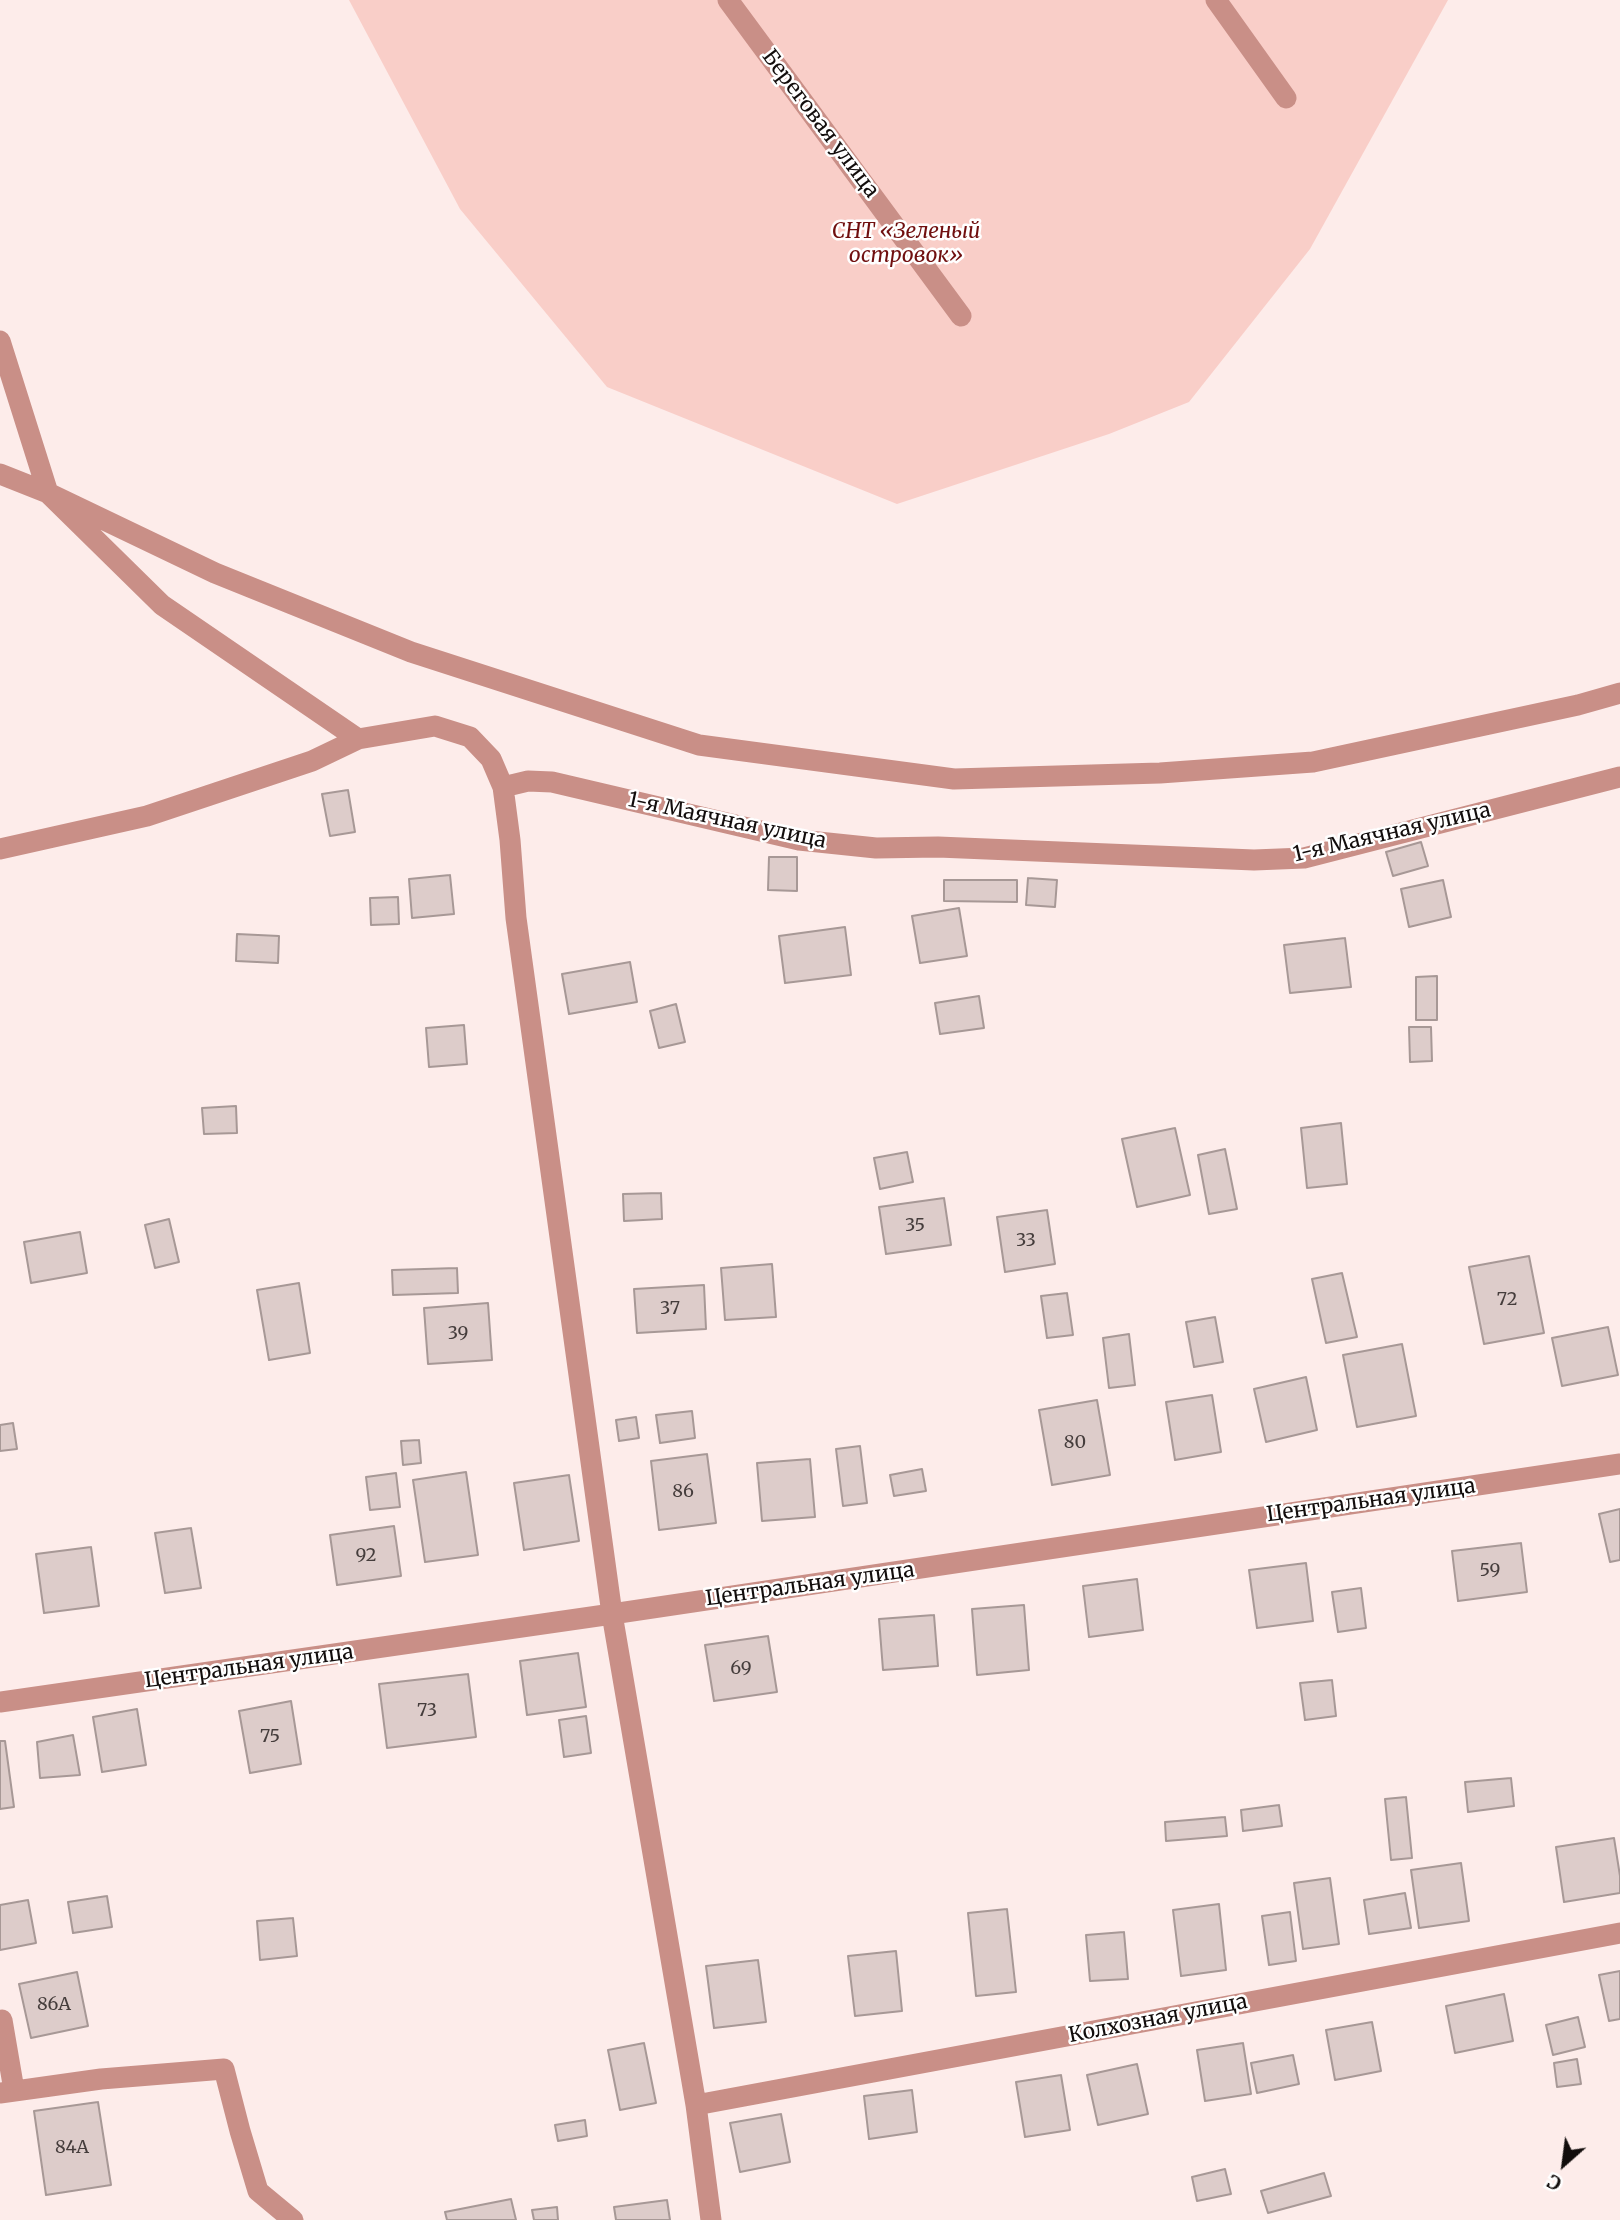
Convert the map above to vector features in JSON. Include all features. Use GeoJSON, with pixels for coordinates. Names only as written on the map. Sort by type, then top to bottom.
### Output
{"type":"FeatureCollection","features":[{"type":"Feature","properties":{"kind":"street","name":"Береговая улица"},"geometry":{"type":"LineString","coordinates":[[727,0],[961,316]]}},
{"type":"Feature","properties":{"kind":"street"},"geometry":{"type":"LineString","coordinates":[[1216,0],[1286,98]]}},
{"type":"Feature","properties":{"kind":"street"},"geometry":{"type":"LineString","coordinates":[[0,341],[48,493],[162,605],[358,739]]}},
{"type":"Feature","properties":{"kind":"street"},"geometry":{"type":"LineString","coordinates":[[0,474],[48,493],[215,573],[411,652],[699,745],[954,779],[1160,773],[1313,762],[1578,705],[1620,693]]}},
{"type":"Feature","properties":{"kind":"street"},"geometry":{"type":"LineString","coordinates":[[0,849],[147,817],[312,761],[358,739],[435,726],[470,737],[491,759],[503,788],[516,918],[612,1615],[696,2105],[711,2220]]}},
{"type":"Feature","properties":{"kind":"street","name":"1-я Маячная улица"},"geometry":{"type":"LineString","coordinates":[[503,788],[528,781],[552,782],[799,840],[876,848],[938,847],[1254,860],[1304,858],[1620,777]]}},
{"type":"Feature","properties":{"kind":"street","name":"Центральная улица"},"geometry":{"type":"LineString","coordinates":[[0,1702],[612,1615],[1620,1464]]}},
{"type":"Feature","properties":{"kind":"street","name":"Колхозная улица"},"geometry":{"type":"LineString","coordinates":[[696,2105],[1620,1933]]}},
{"type":"Feature","properties":{"kind":"street"},"geometry":{"type":"LineString","coordinates":[[2,2020],[7,2092],[101,2079],[225,2069],[258,2191],[293,2220]]}},
{"type":"Feature","properties":{"kind":"green space","name":"СНТ «Зеленый островок»"},"geometry":{"type":"Polygon","coordinates":[[[349,0],[1448,0],[1310,249],[1189,402],[1109,434],[897,504],[607,387],[460,209],[349,0]]]}},
{"type":"Feature","properties":{"kind":"building"},"geometry":{"type":"Polygon","coordinates":[[[348,790],[355,832],[330,836],[322,794],[348,790]]]}},
{"type":"Feature","properties":{"kind":"building"},"geometry":{"type":"Polygon","coordinates":[[[1421,842],[1428,866],[1393,876],[1386,852],[1421,842]]]}},
{"type":"Feature","properties":{"kind":"building"},"geometry":{"type":"Polygon","coordinates":[[[769,857],[797,857],[797,891],[768,890],[769,857]]]}},
{"type":"Feature","properties":{"kind":"building"},"geometry":{"type":"Polygon","coordinates":[[[450,875],[454,914],[412,918],[409,879],[450,875]]]}},
{"type":"Feature","properties":{"kind":"building"},"geometry":{"type":"Polygon","coordinates":[[[1028,878],[1057,880],[1055,907],[1026,905],[1028,878]]]}},
{"type":"Feature","properties":{"kind":"building"},"geometry":{"type":"Polygon","coordinates":[[[944,880],[1017,880],[1017,902],[944,901],[944,880]]]}},
{"type":"Feature","properties":{"kind":"building"},"geometry":{"type":"Polygon","coordinates":[[[1443,880],[1451,917],[1409,927],[1401,889],[1443,880]]]}},
{"type":"Feature","properties":{"kind":"building"},"geometry":{"type":"Polygon","coordinates":[[[398,897],[399,924],[371,925],[370,898],[398,897]]]}},
{"type":"Feature","properties":{"kind":"building"},"geometry":{"type":"Polygon","coordinates":[[[959,908],[967,956],[920,963],[912,916],[959,908]]]}},
{"type":"Feature","properties":{"kind":"building"},"geometry":{"type":"Polygon","coordinates":[[[845,927],[851,975],[785,983],[779,936],[845,927]]]}},
{"type":"Feature","properties":{"kind":"building"},"geometry":{"type":"Polygon","coordinates":[[[237,934],[279,936],[278,963],[236,961],[237,934]]]}},
{"type":"Feature","properties":{"kind":"building"},"geometry":{"type":"Polygon","coordinates":[[[1345,938],[1351,987],[1290,993],[1284,945],[1345,938]]]}},
{"type":"Feature","properties":{"kind":"building"},"geometry":{"type":"Polygon","coordinates":[[[630,962],[637,1002],[569,1014],[562,974],[630,962]]]}},
{"type":"Feature","properties":{"kind":"building"},"geometry":{"type":"Polygon","coordinates":[[[1437,976],[1437,1020],[1416,1020],[1416,977],[1437,976]]]}},
{"type":"Feature","properties":{"kind":"building"},"geometry":{"type":"Polygon","coordinates":[[[979,996],[984,1028],[940,1034],[935,1003],[979,996]]]}},
{"type":"Feature","properties":{"kind":"building"},"geometry":{"type":"Polygon","coordinates":[[[676,1004],[685,1042],[659,1048],[650,1011],[676,1004]]]}},
{"type":"Feature","properties":{"kind":"building"},"geometry":{"type":"Polygon","coordinates":[[[464,1025],[467,1064],[429,1067],[426,1028],[464,1025]]]}},
{"type":"Feature","properties":{"kind":"building"},"geometry":{"type":"Polygon","coordinates":[[[1409,1027],[1431,1027],[1432,1061],[1410,1062],[1409,1027]]]}},
{"type":"Feature","properties":{"kind":"building"},"geometry":{"type":"Polygon","coordinates":[[[236,1106],[237,1133],[204,1134],[202,1108],[236,1106]]]}},
{"type":"Feature","properties":{"kind":"building"},"geometry":{"type":"Polygon","coordinates":[[[1341,1123],[1347,1184],[1307,1188],[1301,1128],[1341,1123]]]}},
{"type":"Feature","properties":{"kind":"building"},"geometry":{"type":"Polygon","coordinates":[[[1175,1128],[1190,1195],[1137,1207],[1122,1139],[1175,1128]]]}},
{"type":"Feature","properties":{"kind":"building"},"geometry":{"type":"Polygon","coordinates":[[[1225,1149],[1237,1209],[1209,1214],[1198,1155],[1225,1149]]]}},
{"type":"Feature","properties":{"kind":"building"},"geometry":{"type":"Polygon","coordinates":[[[907,1152],[913,1182],[880,1189],[874,1158],[907,1152]]]}},
{"type":"Feature","properties":{"kind":"building"},"geometry":{"type":"Polygon","coordinates":[[[661,1193],[662,1219],[624,1221],[623,1194],[661,1193]]]}},
{"type":"Feature","properties":{"kind":"building"},"geometry":{"type":"Polygon","coordinates":[[[944,1198],[951,1245],[886,1254],[879,1207],[944,1198]]]}},
{"type":"Feature","properties":{"kind":"building"},"geometry":{"type":"Polygon","coordinates":[[[1047,1210],[1055,1264],[1005,1272],[997,1217],[1047,1210]]]}},
{"type":"Feature","properties":{"kind":"building"},"geometry":{"type":"Polygon","coordinates":[[[169,1219],[179,1262],[155,1268],[145,1225],[169,1219]]]}},
{"type":"Feature","properties":{"kind":"building"},"geometry":{"type":"Polygon","coordinates":[[[80,1232],[87,1273],[31,1283],[24,1242],[80,1232]]]}},
{"type":"Feature","properties":{"kind":"building"},"geometry":{"type":"Polygon","coordinates":[[[1529,1256],[1544,1333],[1484,1344],[1469,1267],[1529,1256]]]}},
{"type":"Feature","properties":{"kind":"building"},"geometry":{"type":"Polygon","coordinates":[[[772,1264],[776,1317],[725,1320],[721,1268],[772,1264]]]}},
{"type":"Feature","properties":{"kind":"building"},"geometry":{"type":"Polygon","coordinates":[[[457,1268],[458,1293],[393,1295],[392,1270],[457,1268]]]}},
{"type":"Feature","properties":{"kind":"building"},"geometry":{"type":"Polygon","coordinates":[[[1342,1273],[1357,1337],[1326,1343],[1312,1279],[1342,1273]]]}},
{"type":"Feature","properties":{"kind":"building"},"geometry":{"type":"Polygon","coordinates":[[[299,1283],[310,1353],[269,1360],[257,1290],[299,1283]]]}},
{"type":"Feature","properties":{"kind":"building"},"geometry":{"type":"Polygon","coordinates":[[[704,1285],[706,1329],[637,1333],[634,1289],[704,1285]]]}},
{"type":"Feature","properties":{"kind":"building"},"geometry":{"type":"Polygon","coordinates":[[[1067,1293],[1073,1335],[1047,1338],[1041,1296],[1067,1293]]]}},
{"type":"Feature","properties":{"kind":"building"},"geometry":{"type":"Polygon","coordinates":[[[488,1303],[492,1360],[428,1364],[424,1308],[488,1303]]]}},
{"type":"Feature","properties":{"kind":"building"},"geometry":{"type":"Polygon","coordinates":[[[1215,1317],[1223,1362],[1194,1367],[1186,1322],[1215,1317]]]}},
{"type":"Feature","properties":{"kind":"building"},"geometry":{"type":"Polygon","coordinates":[[[1608,1327],[1618,1375],[1562,1386],[1552,1338],[1608,1327]]]}},
{"type":"Feature","properties":{"kind":"building"},"geometry":{"type":"Polygon","coordinates":[[[1129,1334],[1135,1385],[1109,1388],[1103,1338],[1129,1334]]]}},
{"type":"Feature","properties":{"kind":"building"},"geometry":{"type":"Polygon","coordinates":[[[1402,1344],[1416,1416],[1357,1427],[1343,1355],[1402,1344]]]}},
{"type":"Feature","properties":{"kind":"building"},"geometry":{"type":"Polygon","coordinates":[[[1306,1377],[1317,1430],[1266,1442],[1254,1389],[1306,1377]]]}},
{"type":"Feature","properties":{"kind":"building"},"geometry":{"type":"Polygon","coordinates":[[[1212,1395],[1221,1452],[1175,1460],[1166,1402],[1212,1395]]]}},
{"type":"Feature","properties":{"kind":"building"},"geometry":{"type":"Polygon","coordinates":[[[1097,1400],[1110,1475],[1052,1485],[1039,1410],[1097,1400]]]}},
{"type":"Feature","properties":{"kind":"building"},"geometry":{"type":"Polygon","coordinates":[[[692,1411],[695,1438],[660,1443],[656,1415],[692,1411]]]}},
{"type":"Feature","properties":{"kind":"building"},"geometry":{"type":"Polygon","coordinates":[[[636,1417],[639,1438],[619,1441],[616,1420],[636,1417]]]}},
{"type":"Feature","properties":{"kind":"building"},"geometry":{"type":"Polygon","coordinates":[[[13,1423],[17,1449],[0,1451],[0,1425],[13,1423]]]}},
{"type":"Feature","properties":{"kind":"building"},"geometry":{"type":"Polygon","coordinates":[[[419,1440],[421,1463],[403,1465],[401,1441],[419,1440]]]}},
{"type":"Feature","properties":{"kind":"building"},"geometry":{"type":"Polygon","coordinates":[[[860,1446],[867,1503],[843,1506],[836,1449],[860,1446]]]}},
{"type":"Feature","properties":{"kind":"building"},"geometry":{"type":"Polygon","coordinates":[[[707,1454],[716,1523],[659,1530],[651,1461],[707,1454]]]}},
{"type":"Feature","properties":{"kind":"building"},"geometry":{"type":"Polygon","coordinates":[[[810,1459],[815,1517],[762,1521],[757,1463],[810,1459]]]}},
{"type":"Feature","properties":{"kind":"building"},"geometry":{"type":"Polygon","coordinates":[[[922,1469],[926,1491],[894,1496],[890,1475],[922,1469]]]}},
{"type":"Feature","properties":{"kind":"building"},"geometry":{"type":"Polygon","coordinates":[[[466,1472],[478,1555],[425,1562],[413,1480],[466,1472]]]}},
{"type":"Feature","properties":{"kind":"building"},"geometry":{"type":"Polygon","coordinates":[[[396,1473],[400,1507],[370,1510],[366,1477],[396,1473]]]}},
{"type":"Feature","properties":{"kind":"building"},"geometry":{"type":"Polygon","coordinates":[[[569,1475],[579,1541],[524,1550],[514,1483],[569,1475]]]}},
{"type":"Feature","properties":{"kind":"building"},"geometry":{"type":"Polygon","coordinates":[[[1620,1509],[1620,1560],[1610,1562],[1599,1514],[1620,1509]]]}},
{"type":"Feature","properties":{"kind":"building"},"geometry":{"type":"Polygon","coordinates":[[[394,1526],[401,1576],[337,1585],[330,1535],[394,1526]]]}},
{"type":"Feature","properties":{"kind":"building"},"geometry":{"type":"Polygon","coordinates":[[[191,1528],[201,1588],[165,1593],[155,1533],[191,1528]]]}},
{"type":"Feature","properties":{"kind":"building"},"geometry":{"type":"Polygon","coordinates":[[[1521,1543],[1527,1592],[1458,1601],[1452,1551],[1521,1543]]]}},
{"type":"Feature","properties":{"kind":"building"},"geometry":{"type":"Polygon","coordinates":[[[91,1547],[99,1606],[44,1613],[36,1554],[91,1547]]]}},
{"type":"Feature","properties":{"kind":"building"},"geometry":{"type":"Polygon","coordinates":[[[1306,1563],[1313,1621],[1257,1628],[1249,1570],[1306,1563]]]}},
{"type":"Feature","properties":{"kind":"building"},"geometry":{"type":"Polygon","coordinates":[[[1137,1579],[1143,1630],[1089,1637],[1083,1586],[1137,1579]]]}},
{"type":"Feature","properties":{"kind":"building"},"geometry":{"type":"Polygon","coordinates":[[[1361,1588],[1366,1628],[1338,1632],[1332,1592],[1361,1588]]]}},
{"type":"Feature","properties":{"kind":"building"},"geometry":{"type":"Polygon","coordinates":[[[1024,1605],[1029,1670],[977,1675],[972,1609],[1024,1605]]]}},
{"type":"Feature","properties":{"kind":"building"},"geometry":{"type":"Polygon","coordinates":[[[934,1615],[938,1666],[883,1670],[879,1619],[934,1615]]]}},
{"type":"Feature","properties":{"kind":"building"},"geometry":{"type":"Polygon","coordinates":[[[768,1636],[777,1692],[714,1701],[705,1645],[768,1636]]]}},
{"type":"Feature","properties":{"kind":"building"},"geometry":{"type":"Polygon","coordinates":[[[578,1653],[586,1707],[527,1715],[520,1661],[578,1653]]]}},
{"type":"Feature","properties":{"kind":"building"},"geometry":{"type":"Polygon","coordinates":[[[468,1674],[476,1737],[387,1748],[379,1684],[468,1674]]]}},
{"type":"Feature","properties":{"kind":"building"},"geometry":{"type":"Polygon","coordinates":[[[1332,1680],[1336,1716],[1305,1720],[1300,1683],[1332,1680]]]}},
{"type":"Feature","properties":{"kind":"building"},"geometry":{"type":"Polygon","coordinates":[[[291,1701],[301,1764],[250,1773],[239,1711],[291,1701]]]}},
{"type":"Feature","properties":{"kind":"building"},"geometry":{"type":"Polygon","coordinates":[[[137,1709],[146,1765],[102,1772],[93,1717],[137,1709]]]}},
{"type":"Feature","properties":{"kind":"building"},"geometry":{"type":"Polygon","coordinates":[[[586,1716],[591,1753],[564,1757],[559,1720],[586,1716]]]}},
{"type":"Feature","properties":{"kind":"building"},"geometry":{"type":"Polygon","coordinates":[[[73,1735],[80,1775],[40,1778],[37,1742],[73,1735]]]}},
{"type":"Feature","properties":{"kind":"building"},"geometry":{"type":"Polygon","coordinates":[[[0,1741],[5,1741],[14,1807],[0,1809],[0,1741]]]}},
{"type":"Feature","properties":{"kind":"building"},"geometry":{"type":"Polygon","coordinates":[[[1511,1778],[1514,1806],[1468,1812],[1465,1782],[1511,1778]]]}},
{"type":"Feature","properties":{"kind":"building"},"geometry":{"type":"Polygon","coordinates":[[[1406,1797],[1412,1858],[1391,1860],[1385,1799],[1406,1797]]]}},
{"type":"Feature","properties":{"kind":"building"},"geometry":{"type":"Polygon","coordinates":[[[1279,1805],[1282,1826],[1243,1831],[1241,1810],[1279,1805]]]}},
{"type":"Feature","properties":{"kind":"building"},"geometry":{"type":"Polygon","coordinates":[[[1225,1817],[1227,1836],[1166,1841],[1165,1822],[1225,1817]]]}},
{"type":"Feature","properties":{"kind":"building"},"geometry":{"type":"Polygon","coordinates":[[[1614,1838],[1620,1893],[1564,1902],[1556,1847],[1614,1838]]]}},
{"type":"Feature","properties":{"kind":"building"},"geometry":{"type":"Polygon","coordinates":[[[1461,1863],[1469,1921],[1419,1928],[1411,1870],[1461,1863]]]}},
{"type":"Feature","properties":{"kind":"building"},"geometry":{"type":"Polygon","coordinates":[[[1330,1878],[1339,1944],[1303,1949],[1294,1883],[1330,1878]]]}},
{"type":"Feature","properties":{"kind":"building"},"geometry":{"type":"Polygon","coordinates":[[[1405,1893],[1411,1928],[1369,1934],[1364,1900],[1405,1893]]]}},
{"type":"Feature","properties":{"kind":"building"},"geometry":{"type":"Polygon","coordinates":[[[107,1896],[112,1927],[73,1933],[68,1902],[107,1896]]]}},
{"type":"Feature","properties":{"kind":"building"},"geometry":{"type":"Polygon","coordinates":[[[28,1900],[36,1943],[0,1950],[0,1905],[28,1900]]]}},
{"type":"Feature","properties":{"kind":"building"},"geometry":{"type":"Polygon","coordinates":[[[1219,1904],[1226,1970],[1181,1976],[1173,1910],[1219,1904]]]}},
{"type":"Feature","properties":{"kind":"building"},"geometry":{"type":"Polygon","coordinates":[[[1007,1909],[1016,1992],[976,1996],[968,1913],[1007,1909]]]}},
{"type":"Feature","properties":{"kind":"building"},"geometry":{"type":"Polygon","coordinates":[[[1290,1912],[1296,1961],[1269,1965],[1262,1916],[1290,1912]]]}},
{"type":"Feature","properties":{"kind":"building"},"geometry":{"type":"Polygon","coordinates":[[[293,1918],[297,1956],[260,1960],[257,1921],[293,1918]]]}},
{"type":"Feature","properties":{"kind":"building"},"geometry":{"type":"Polygon","coordinates":[[[1124,1932],[1128,1979],[1090,1981],[1086,1935],[1124,1932]]]}},
{"type":"Feature","properties":{"kind":"building"},"geometry":{"type":"Polygon","coordinates":[[[896,1951],[902,2011],[855,2016],[848,1956],[896,1951]]]}},
{"type":"Feature","properties":{"kind":"building"},"geometry":{"type":"Polygon","coordinates":[[[758,1960],[766,2022],[714,2028],[706,1966],[758,1960]]]}},
{"type":"Feature","properties":{"kind":"building"},"geometry":{"type":"Polygon","coordinates":[[[1620,1971],[1620,2019],[1609,2021],[1599,1975],[1620,1971]]]}},
{"type":"Feature","properties":{"kind":"building"},"geometry":{"type":"Polygon","coordinates":[[[77,1972],[88,2026],[31,2038],[19,1984],[77,1972]]]}},
{"type":"Feature","properties":{"kind":"building"},"geometry":{"type":"Polygon","coordinates":[[[1504,1994],[1513,2041],[1455,2053],[1446,2006],[1504,1994]]]}},
{"type":"Feature","properties":{"kind":"building"},"geometry":{"type":"Polygon","coordinates":[[[1578,2017],[1585,2047],[1553,2055],[1546,2025],[1578,2017]]]}},
{"type":"Feature","properties":{"kind":"building"},"geometry":{"type":"Polygon","coordinates":[[[1372,2022],[1381,2071],[1335,2080],[1326,2030],[1372,2022]]]}},
{"type":"Feature","properties":{"kind":"building"},"geometry":{"type":"Polygon","coordinates":[[[644,2043],[656,2103],[620,2110],[608,2050],[644,2043]]]}},
{"type":"Feature","properties":{"kind":"building"},"geometry":{"type":"Polygon","coordinates":[[[1243,2043],[1251,2094],[1205,2101],[1197,2050],[1243,2043]]]}},
{"type":"Feature","properties":{"kind":"building"},"geometry":{"type":"Polygon","coordinates":[[[1293,2055],[1299,2084],[1257,2093],[1251,2063],[1293,2055]]]}},
{"type":"Feature","properties":{"kind":"building"},"geometry":{"type":"Polygon","coordinates":[[[1577,2059],[1581,2084],[1557,2087],[1554,2063],[1577,2059]]]}},
{"type":"Feature","properties":{"kind":"building"},"geometry":{"type":"Polygon","coordinates":[[[1137,2064],[1148,2114],[1098,2125],[1087,2075],[1137,2064]]]}},
{"type":"Feature","properties":{"kind":"building"},"geometry":{"type":"Polygon","coordinates":[[[1061,2075],[1070,2130],[1025,2137],[1016,2082],[1061,2075]]]}},
{"type":"Feature","properties":{"kind":"building"},"geometry":{"type":"Polygon","coordinates":[[[912,2090],[917,2132],[869,2139],[864,2096],[912,2090]]]}},
{"type":"Feature","properties":{"kind":"building"},"geometry":{"type":"Polygon","coordinates":[[[98,2102],[111,2185],[46,2195],[34,2111],[98,2102]]]}},
{"type":"Feature","properties":{"kind":"building"},"geometry":{"type":"Polygon","coordinates":[[[781,2114],[790,2162],[740,2172],[730,2123],[781,2114]]]}},
{"type":"Feature","properties":{"kind":"building"},"geometry":{"type":"Polygon","coordinates":[[[585,2120],[587,2136],[558,2141],[555,2125],[585,2120]]]}},
{"type":"Feature","properties":{"kind":"building"},"geometry":{"type":"Polygon","coordinates":[[[1225,2169],[1231,2194],[1197,2201],[1192,2177],[1225,2169]]]}},
{"type":"Feature","properties":{"kind":"building"},"geometry":{"type":"Polygon","coordinates":[[[1324,2173],[1331,2196],[1268,2213],[1261,2191],[1324,2173]]]}},
{"type":"Feature","properties":{"kind":"building"},"geometry":{"type":"Polygon","coordinates":[[[511,2199],[516,2220],[447,2220],[445,2212],[511,2199]]]}},
{"type":"Feature","properties":{"kind":"building"},"geometry":{"type":"Polygon","coordinates":[[[667,2200],[670,2220],[616,2220],[614,2207],[667,2200]]]}},
{"type":"Feature","properties":{"kind":"building"},"geometry":{"type":"Polygon","coordinates":[[[557,2207],[558,2220],[534,2220],[532,2210],[557,2207]]]}}]}
